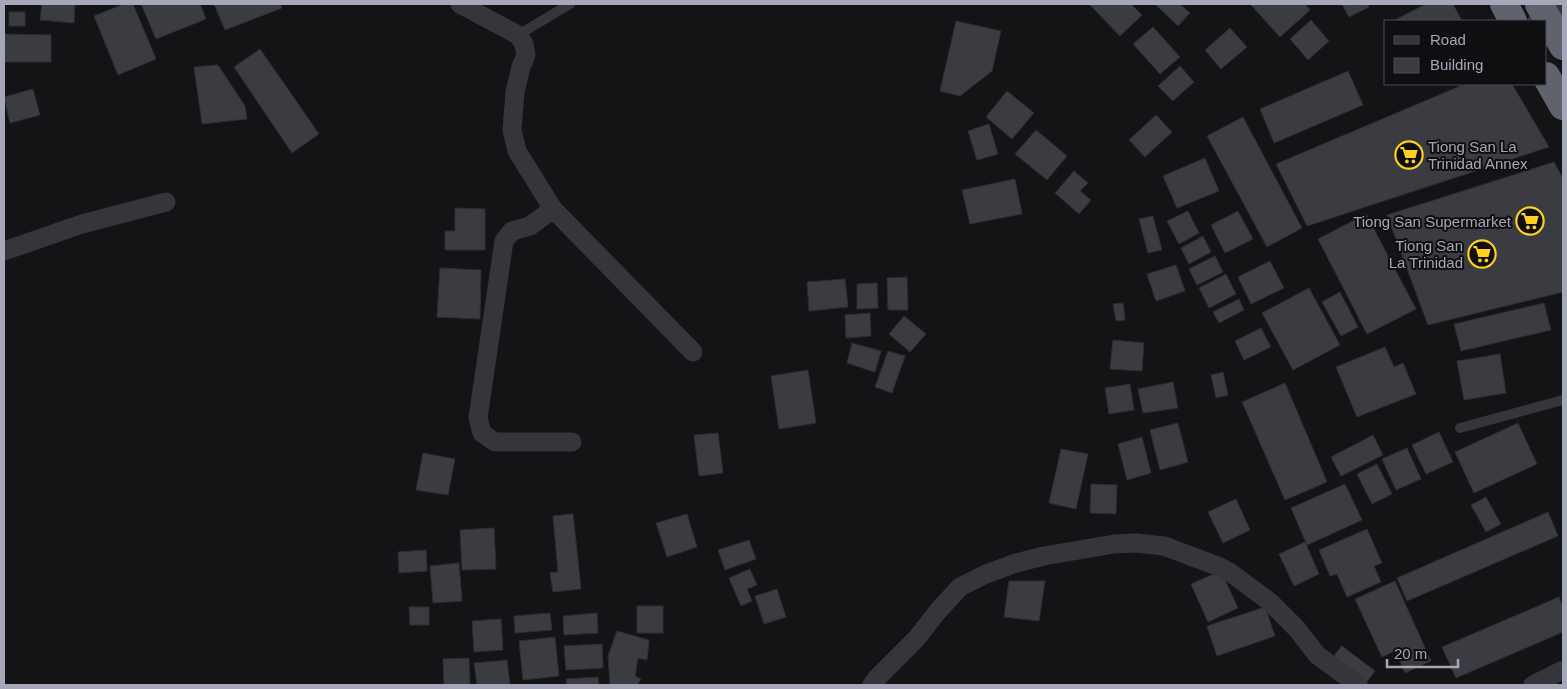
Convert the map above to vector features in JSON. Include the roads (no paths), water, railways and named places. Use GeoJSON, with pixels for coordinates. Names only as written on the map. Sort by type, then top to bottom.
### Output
{"type":"FeatureCollection","features":[{"type":"Feature","properties":{"kind":"highway"},"geometry":{"type":"LineString","coordinates":[[1504,4],[1512,20]]}},
{"type":"Feature","properties":{"kind":"highway"},"geometry":{"type":"LineString","coordinates":[[1546,12],[1563,46]]}},
{"type":"Feature","properties":{"kind":"highway"},"geometry":{"type":"LineString","coordinates":[[1547,78],[1563,106]]}},
{"type":"Feature","properties":{"kind":"street"},"geometry":{"type":"LineString","coordinates":[[460,4],[518,36],[524,44],[526,55],[515,92],[512,130],[517,151],[553,209],[693,352]]}},
{"type":"Feature","properties":{"kind":"street"},"geometry":{"type":"LineString","coordinates":[[4,251],[82,224],[166,202]]}},
{"type":"Feature","properties":{"kind":"street"},"geometry":{"type":"LineString","coordinates":[[553,209],[530,226],[512,231],[504,241],[478,418],[482,433],[495,442],[572,442]]}},
{"type":"Feature","properties":{"kind":"street"},"geometry":{"type":"LineString","coordinates":[[872,685],[917,638],[938,610],[960,587],[986,574],[1016,563],[1099,546],[1136,543],[1164,546],[1231,573],[1270,602],[1297,629],[1317,655],[1358,685]]}},
{"type":"Feature","properties":{"kind":"street"},"geometry":{"type":"LineString","coordinates":[[1533,685],[1563,670]]}},
{"type":"Feature","properties":{"kind":"lane"},"geometry":{"type":"LineString","coordinates":[[518,36],[570,4]]}},
{"type":"Feature","properties":{"kind":"lane"},"geometry":{"type":"LineString","coordinates":[[1460,428],[1563,400]]}},
{"type":"Feature","properties":{"kind":"place","name":"Tiong San La Trinidad Annex"},"geometry":{"type":"Point","coordinates":[1409,155]}},
{"type":"Feature","properties":{"kind":"place","name":"Tiong San Supermarket"},"geometry":{"type":"Point","coordinates":[1530,221]}},
{"type":"Feature","properties":{"kind":"place","name":"Tiong San La Trinidad"},"geometry":{"type":"Point","coordinates":[1482,254]}}]}
